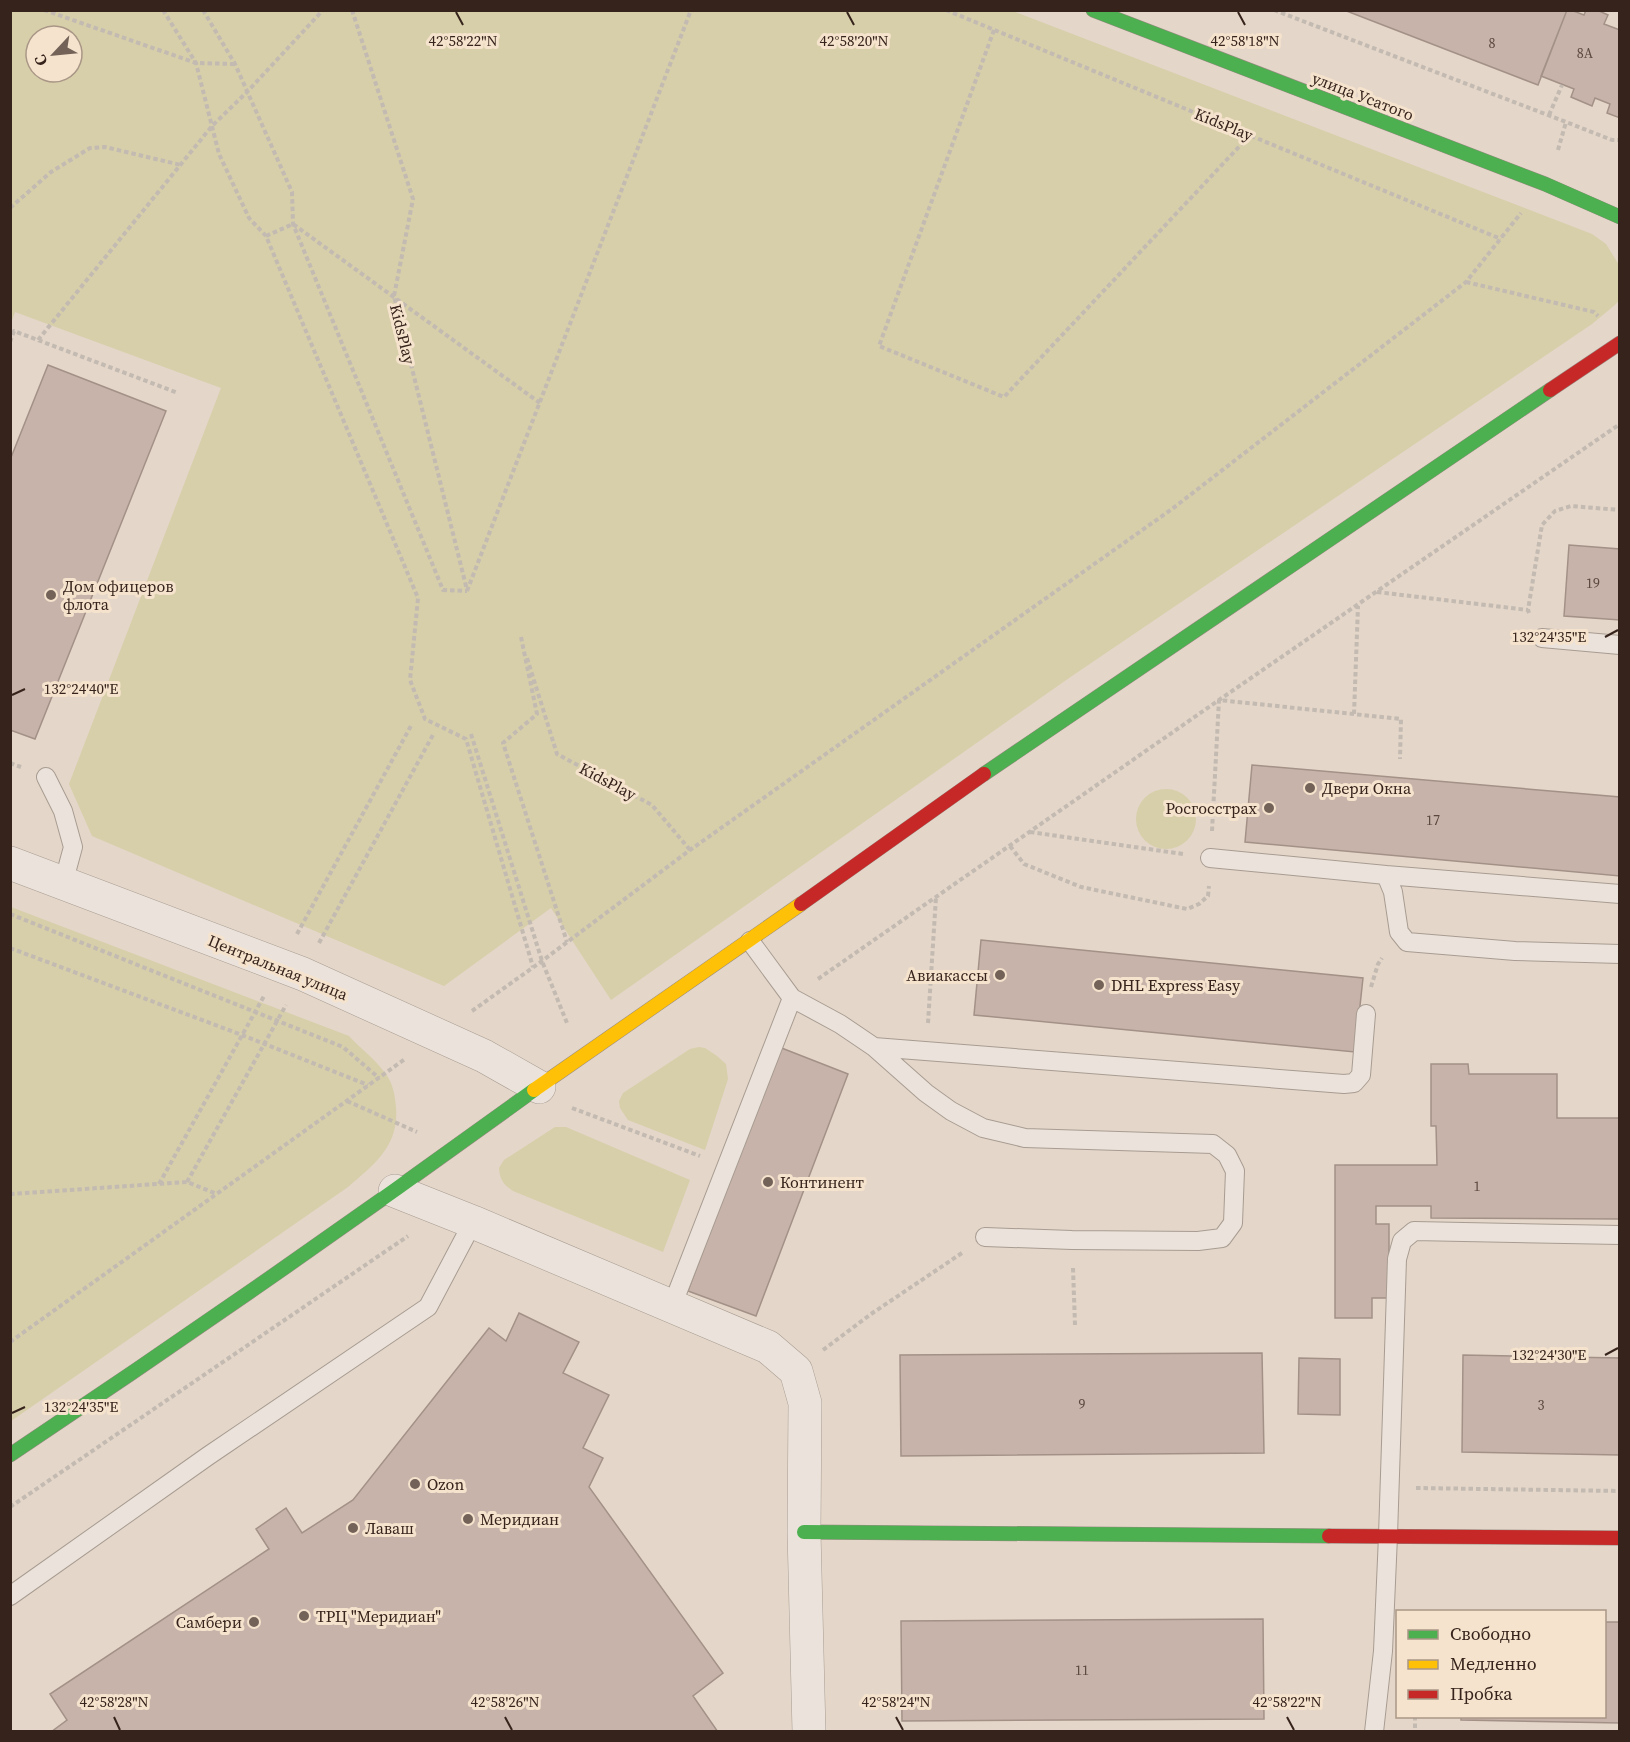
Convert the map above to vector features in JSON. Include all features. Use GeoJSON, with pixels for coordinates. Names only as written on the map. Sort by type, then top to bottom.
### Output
{"type":"FeatureCollection","features":[{"type":"Feature","properties":{"kind":"main road","name":"улица Усатого"},"geometry":{"type":"LineString","coordinates":[[1093,10],[1545,184],[1620,217]]}},
{"type":"Feature","properties":{"kind":"main road"},"geometry":{"type":"LineString","coordinates":[[10,1455],[144,1366],[395,1191],[539,1086],[750,941],[909,826],[1078,709],[1620,343]]}},
{"type":"Feature","properties":{"kind":"main road"},"geometry":{"type":"LineString","coordinates":[[804,1532],[1620,1538]]}},
{"type":"Feature","properties":{"kind":"street","name":"Центральная улица"},"geometry":{"type":"LineString","coordinates":[[10,863],[303,974],[484,1056],[539,1086]]}},
{"type":"Feature","properties":{"kind":"street"},"geometry":{"type":"LineString","coordinates":[[395,1191],[768,1347],[796,1371],[805,1403],[804,1532],[809,1731]]}},
{"type":"Feature","properties":{"kind":"lane"},"geometry":{"type":"LineString","coordinates":[[1542,638],[1620,645]]}},
{"type":"Feature","properties":{"kind":"lane"},"geometry":{"type":"LineString","coordinates":[[46,777],[63,811],[73,847],[63,884]]}},
{"type":"Feature","properties":{"kind":"lane"},"geometry":{"type":"LineString","coordinates":[[1210,858],[1620,894]]}},
{"type":"Feature","properties":{"kind":"lane"},"geometry":{"type":"LineString","coordinates":[[1386,875],[1393,892],[1399,932],[1407,942],[1515,951],[1620,954]]}},
{"type":"Feature","properties":{"kind":"lane"},"geometry":{"type":"LineString","coordinates":[[750,941],[792,998],[840,1023],[874,1047],[926,1093],[951,1111],[983,1128],[1025,1138],[1213,1144],[1227,1155],[1235,1171],[1233,1223],[1222,1238],[1198,1241],[985,1237]]}},
{"type":"Feature","properties":{"kind":"lane"},"geometry":{"type":"LineString","coordinates":[[672,1306],[792,998]]}},
{"type":"Feature","properties":{"kind":"lane"},"geometry":{"type":"LineString","coordinates":[[874,1047],[1344,1084],[1354,1083],[1361,1075],[1366,1014]]}},
{"type":"Feature","properties":{"kind":"lane"},"geometry":{"type":"LineString","coordinates":[[10,1596],[208,1456],[428,1307],[459,1216]]}},
{"type":"Feature","properties":{"kind":"lane"},"geometry":{"type":"LineString","coordinates":[[1374,1731],[1383,1651],[1397,1259],[1402,1241],[1414,1231],[1620,1235]]}},
{"type":"Feature","properties":{"kind":"path"},"geometry":{"type":"LineString","coordinates":[[44,10],[196,63],[235,64]]}},
{"type":"Feature","properties":{"kind":"path"},"geometry":{"type":"LineString","coordinates":[[163,10],[196,63],[219,154],[249,218],[266,236],[418,598],[410,681],[425,719],[466,739],[533,967]]}},
{"type":"Feature","properties":{"kind":"path"},"geometry":{"type":"LineString","coordinates":[[203,10],[235,64],[292,192],[293,224],[443,590],[467,591],[691,10]]}},
{"type":"Feature","properties":{"kind":"path"},"geometry":{"type":"LineString","coordinates":[[38,340],[212,126],[323,10]]}},
{"type":"Feature","properties":{"kind":"path","name":"KidsPlay"},"geometry":{"type":"LineString","coordinates":[[352,10],[413,199],[394,297],[467,591]]}},
{"type":"Feature","properties":{"kind":"path","name":"KidsPlay"},"geometry":{"type":"LineString","coordinates":[[946,10],[1501,238]]}},
{"type":"Feature","properties":{"kind":"path"},"geometry":{"type":"LineString","coordinates":[[1274,10],[1611,140],[1620,140]]}},
{"type":"Feature","properties":{"kind":"path"},"geometry":{"type":"LineString","coordinates":[[994,30],[879,346],[1004,397],[1250,135]]}},
{"type":"Feature","properties":{"kind":"path"},"geometry":{"type":"LineString","coordinates":[[1549,115],[1562,84]]}},
{"type":"Feature","properties":{"kind":"path"},"geometry":{"type":"LineString","coordinates":[[10,1342],[542,961],[690,850],[1172,509],[1466,282],[1545,184],[1566,123]]}},
{"type":"Feature","properties":{"kind":"path"},"geometry":{"type":"LineString","coordinates":[[10,208],[51,172],[90,148],[105,147],[181,165]]}},
{"type":"Feature","properties":{"kind":"path"},"geometry":{"type":"LineString","coordinates":[[293,224],[540,403]]}},
{"type":"Feature","properties":{"kind":"path"},"geometry":{"type":"LineString","coordinates":[[266,236],[293,224]]}},
{"type":"Feature","properties":{"kind":"path"},"geometry":{"type":"LineString","coordinates":[[1466,282],[1594,312],[1601,319]]}},
{"type":"Feature","properties":{"kind":"path"},"geometry":{"type":"LineString","coordinates":[[10,342],[14,331],[178,393]]}},
{"type":"Feature","properties":{"kind":"path"},"geometry":{"type":"LineString","coordinates":[[792,998],[1620,424]]}},
{"type":"Feature","properties":{"kind":"path"},"geometry":{"type":"LineString","coordinates":[[1542,638],[1528,610],[1542,525],[1556,511],[1571,506],[1620,510]]}},
{"type":"Feature","properties":{"kind":"path"},"geometry":{"type":"LineString","coordinates":[[1377,592],[1528,610]]}},
{"type":"Feature","properties":{"kind":"path"},"geometry":{"type":"LineString","coordinates":[[1354,714],[1358,605]]}},
{"type":"Feature","properties":{"kind":"path","name":"KidsPlay"},"geometry":{"type":"LineString","coordinates":[[567,942],[503,743],[537,714],[521,637],[557,754],[652,805],[690,850]]}},
{"type":"Feature","properties":{"kind":"path"},"geometry":{"type":"LineString","coordinates":[[1219,700],[1401,719],[1400,759]]}},
{"type":"Feature","properties":{"kind":"path"},"geometry":{"type":"LineString","coordinates":[[1029,832],[1210,858],[1219,700]]}},
{"type":"Feature","properties":{"kind":"path"},"geometry":{"type":"LineString","coordinates":[[471,734],[542,961],[582,1058]]}},
{"type":"Feature","properties":{"kind":"path"},"geometry":{"type":"LineString","coordinates":[[1010,846],[1024,864],[1081,887],[1187,909],[1199,904],[1208,896]]}},
{"type":"Feature","properties":{"kind":"path"},"geometry":{"type":"LineString","coordinates":[[927,1051],[936,897]]}},
{"type":"Feature","properties":{"kind":"path"},"geometry":{"type":"LineString","coordinates":[[10,914],[343,1047],[379,1078]]}},
{"type":"Feature","properties":{"kind":"path"},"geometry":{"type":"LineString","coordinates":[[1366,1014],[1378,964],[1399,932]]}},
{"type":"Feature","properties":{"kind":"path"},"geometry":{"type":"LineString","coordinates":[[10,948],[242,1035],[368,1086]]}},
{"type":"Feature","properties":{"kind":"path"},"geometry":{"type":"LineString","coordinates":[[566,1106],[706,1158]]}},
{"type":"Feature","properties":{"kind":"path"},"geometry":{"type":"LineString","coordinates":[[10,1194],[187,1182],[217,1194]]}},
{"type":"Feature","properties":{"kind":"path"},"geometry":{"type":"LineString","coordinates":[[10,1507],[459,1216]]}},
{"type":"Feature","properties":{"kind":"path"},"geometry":{"type":"LineString","coordinates":[[796,1371],[871,1314],[985,1237]]}},
{"type":"Feature","properties":{"kind":"path"},"geometry":{"type":"LineString","coordinates":[[1072,1240],[1075,1325]]}},
{"type":"Feature","properties":{"kind":"path"},"geometry":{"type":"LineString","coordinates":[[1389,1487],[1620,1491]]}},
{"type":"Feature","properties":{"kind":"shaded area"},"geometry":{"type":"Polygon","coordinates":[[[11,10],[1013,11],[1592,234],[1606,244],[1619,265],[1620,299],[1592,324],[1069,678],[611,1000],[551,908],[444,986],[92,836],[69,784],[221,388],[15,312],[11,323],[11,10]]]}},
{"type":"Feature","properties":{"kind":"shaded area"},"geometry":{"type":"Polygon","coordinates":[[[1166,789],[1187,798],[1196,819],[1187,840],[1166,849],[1145,840],[1136,819],[1145,798],[1166,789]]]}},
{"type":"Feature","properties":{"kind":"shaded area"},"geometry":{"type":"Polygon","coordinates":[[[11,907],[349,1036],[388,1077],[395,1098],[396,1121],[389,1144],[383,1153],[348,1187],[11,1421],[11,907]]]}},
{"type":"Feature","properties":{"kind":"shaded area"},"geometry":{"type":"Polygon","coordinates":[[[705,1048],[726,1064],[728,1079],[705,1150],[628,1120],[620,1108],[619,1101],[623,1093],[690,1049],[705,1048]]]}},
{"type":"Feature","properties":{"kind":"shaded area"},"geometry":{"type":"Polygon","coordinates":[[[555,1127],[566,1127],[690,1180],[663,1252],[513,1191],[504,1184],[499,1168],[504,1160],[555,1127]]]}},
{"type":"Feature","properties":{"kind":"building"},"geometry":{"type":"Polygon","coordinates":[[[1344,10],[1567,10],[1538,85],[1344,10]]]}},
{"type":"Feature","properties":{"kind":"building"},"geometry":{"type":"Polygon","coordinates":[[[1567,10],[1584,15],[1586,10],[1597,10],[1608,15],[1604,24],[1620,30],[1620,118],[1607,113],[1610,104],[1595,98],[1592,106],[1571,97],[1574,89],[1541,76],[1567,10]]]}},
{"type":"Feature","properties":{"kind":"building","name":"Дом офицеров флота"},"geometry":{"type":"Polygon","coordinates":[[[48,365],[166,411],[35,739],[10,730],[10,460],[48,365]]]}},
{"type":"Feature","properties":{"kind":"building"},"geometry":{"type":"Polygon","coordinates":[[[1569,545],[1620,549],[1620,620],[1564,616],[1569,545]]]}},
{"type":"Feature","properties":{"kind":"building"},"geometry":{"type":"Polygon","coordinates":[[[1252,765],[1620,797],[1620,876],[1245,842],[1252,765]]]}},
{"type":"Feature","properties":{"kind":"building"},"geometry":{"type":"Polygon","coordinates":[[[981,940],[1363,978],[1355,1052],[974,1015],[981,940]]]}},
{"type":"Feature","properties":{"kind":"building","name":"Континент"},"geometry":{"type":"Polygon","coordinates":[[[779,1047],[848,1074],[756,1316],[688,1291],[779,1047]]]}},
{"type":"Feature","properties":{"kind":"building"},"geometry":{"type":"Polygon","coordinates":[[[1431,1064],[1468,1064],[1469,1074],[1557,1074],[1557,1118],[1620,1118],[1620,1219],[1431,1218],[1431,1206],[1376,1206],[1376,1224],[1389,1224],[1389,1298],[1372,1298],[1372,1318],[1335,1318],[1335,1165],[1437,1165],[1436,1126],[1431,1126],[1431,1064]]]}},
{"type":"Feature","properties":{"kind":"building","name":"Меридиан"},"geometry":{"type":"Polygon","coordinates":[[[519,1313],[579,1342],[563,1373],[609,1395],[583,1448],[603,1458],[589,1487],[723,1673],[693,1696],[718,1732],[51,1732],[67,1720],[50,1694],[269,1549],[256,1529],[286,1508],[302,1533],[353,1500],[489,1328],[506,1341],[519,1313]]]}},
{"type":"Feature","properties":{"kind":"building"},"geometry":{"type":"Polygon","coordinates":[[[1262,1353],[1264,1453],[901,1456],[900,1355],[1262,1353]]]}},
{"type":"Feature","properties":{"kind":"building"},"geometry":{"type":"Polygon","coordinates":[[[1463,1355],[1620,1358],[1620,1455],[1462,1452],[1463,1355]]]}},
{"type":"Feature","properties":{"kind":"building"},"geometry":{"type":"Polygon","coordinates":[[[1299,1358],[1340,1359],[1340,1415],[1298,1414],[1299,1358]]]}},
{"type":"Feature","properties":{"kind":"building"},"geometry":{"type":"Polygon","coordinates":[[[1263,1619],[1264,1719],[902,1721],[901,1621],[1263,1619]]]}},
{"type":"Feature","properties":{"kind":"building"},"geometry":{"type":"Polygon","coordinates":[[[1606,1622],[1620,1622],[1620,1723],[1461,1720],[1461,1718],[1606,1718],[1606,1622]]]}},
{"type":"Feature","properties":{"kind":"traffic: fast"},"geometry":{"type":"LineString","coordinates":[[1093,10],[1545,184],[1620,217]]}},
{"type":"Feature","properties":{"kind":"traffic: fast"},"geometry":{"type":"LineString","coordinates":[[984,774],[1550,390]]}},
{"type":"Feature","properties":{"kind":"traffic: fast"},"geometry":{"type":"LineString","coordinates":[[10,1455],[274,1275],[534,1090]]}},
{"type":"Feature","properties":{"kind":"traffic: fast"},"geometry":{"type":"LineString","coordinates":[[804,1532],[1329,1536]]}},
{"type":"Feature","properties":{"kind":"traffic: slow"},"geometry":{"type":"LineString","coordinates":[[534,1090],[801,904]]}},
{"type":"Feature","properties":{"kind":"traffic: jam"},"geometry":{"type":"LineString","coordinates":[[1550,390],[1620,343]]}},
{"type":"Feature","properties":{"kind":"traffic: jam"},"geometry":{"type":"LineString","coordinates":[[801,904],[984,774]]}},
{"type":"Feature","properties":{"kind":"traffic: jam"},"geometry":{"type":"LineString","coordinates":[[1329,1536],[1620,1538]]}},
{"type":"Feature","properties":{"kind":"place","name":"Дом офицеров флота"},"geometry":{"type":"Point","coordinates":[51,595]}},
{"type":"Feature","properties":{"kind":"place","name":"Двери Окна"},"geometry":{"type":"Point","coordinates":[1310,788]}},
{"type":"Feature","properties":{"kind":"place","name":"Росгосстрах"},"geometry":{"type":"Point","coordinates":[1269,808]}},
{"type":"Feature","properties":{"kind":"place","name":"Авиакассы"},"geometry":{"type":"Point","coordinates":[1000,975]}},
{"type":"Feature","properties":{"kind":"place","name":"DHL Express Easy"},"geometry":{"type":"Point","coordinates":[1099,985]}},
{"type":"Feature","properties":{"kind":"place","name":"Континент"},"geometry":{"type":"Point","coordinates":[768,1182]}},
{"type":"Feature","properties":{"kind":"place","name":"Ozon"},"geometry":{"type":"Point","coordinates":[415,1484]}},
{"type":"Feature","properties":{"kind":"place","name":"Меридиан"},"geometry":{"type":"Point","coordinates":[468,1519]}},
{"type":"Feature","properties":{"kind":"place","name":"Лаваш"},"geometry":{"type":"Point","coordinates":[353,1528]}},
{"type":"Feature","properties":{"kind":"place","name":"ТРЦ \"Меридиан\""},"geometry":{"type":"Point","coordinates":[304,1616]}},
{"type":"Feature","properties":{"kind":"place","name":"Самбери"},"geometry":{"type":"Point","coordinates":[254,1622]}}]}
